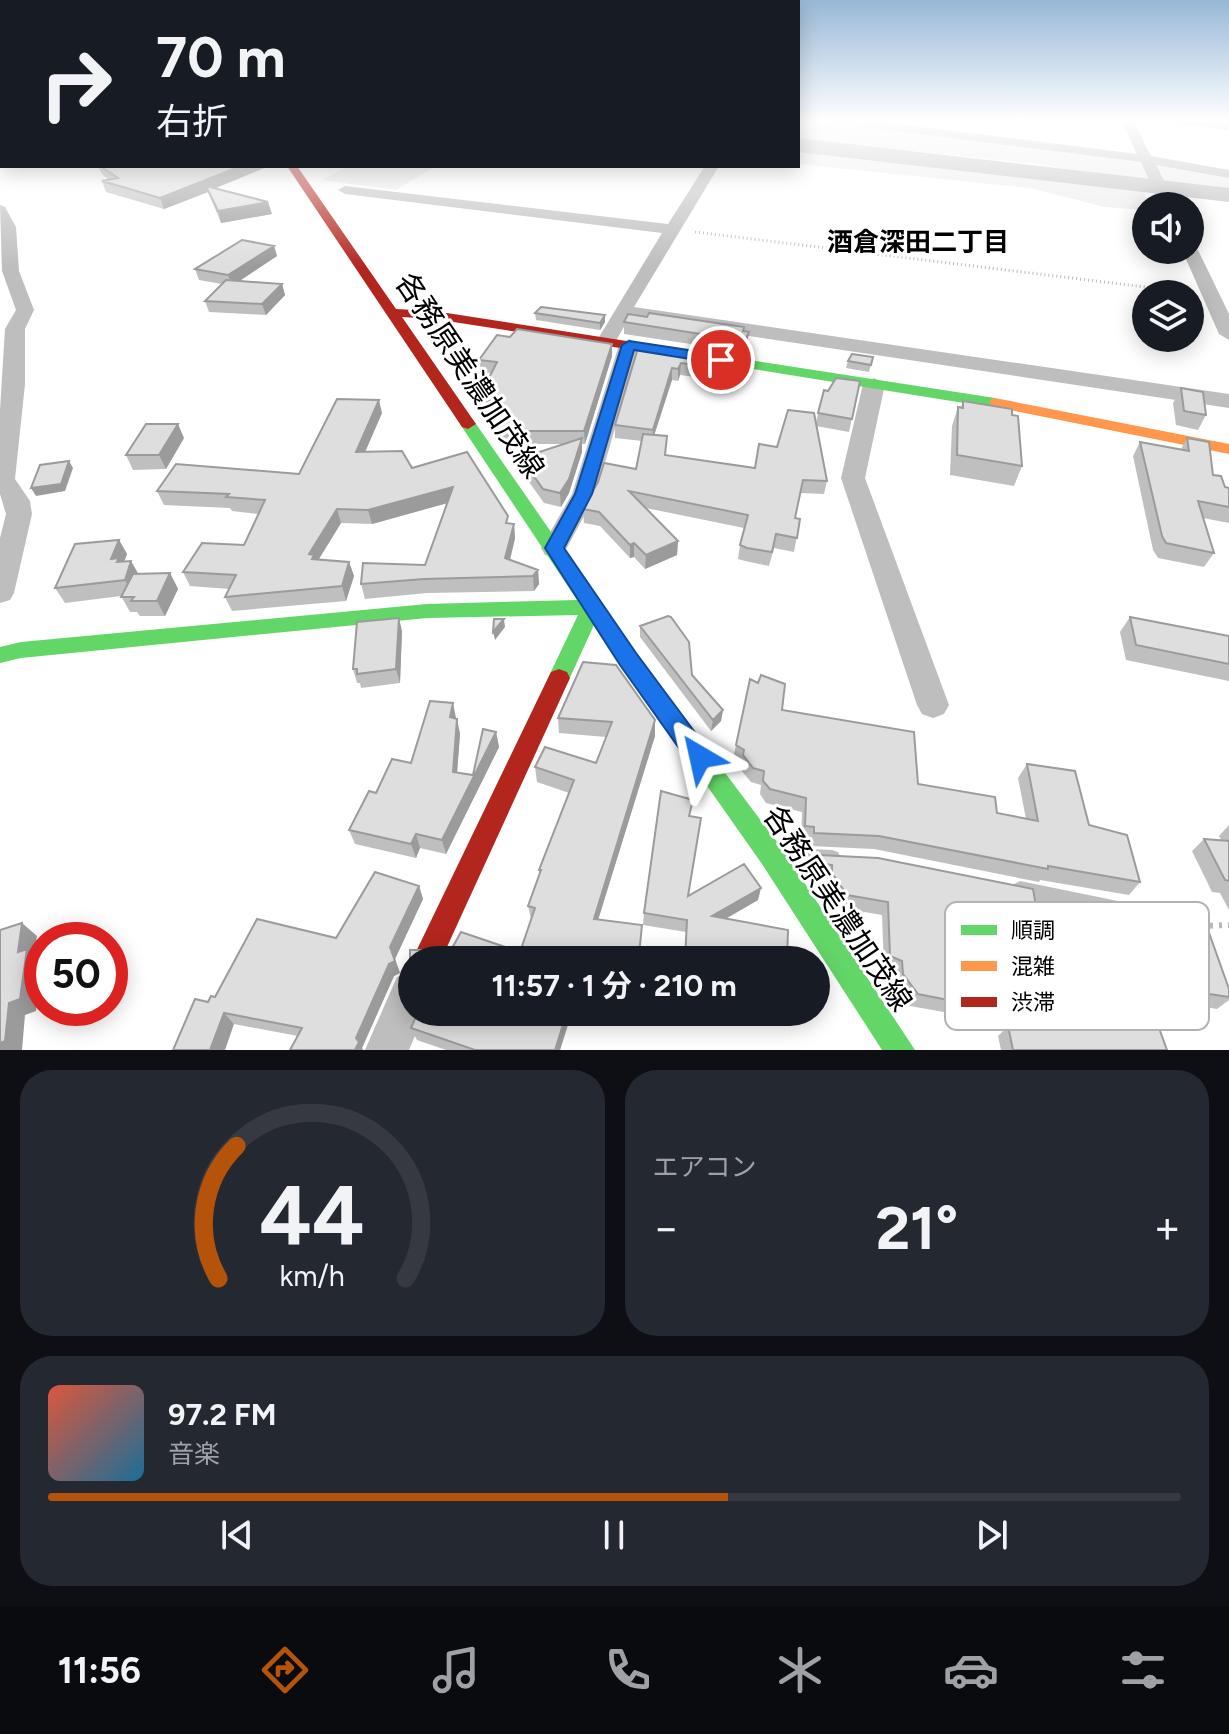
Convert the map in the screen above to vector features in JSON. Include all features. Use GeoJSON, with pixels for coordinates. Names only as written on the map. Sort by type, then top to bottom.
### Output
{"type":"FeatureCollection","features":[{"type":"Feature","properties":{"kind":"street","name":"各務原美濃加茂線"},"geometry":{"type":"LineString","coordinates":[[294,169],[592,607],[771,855],[900,1050]]}},
{"type":"Feature","properties":{"kind":"street"},"geometry":{"type":"LineString","coordinates":[[554,548],[584,494],[622,311],[710,169]]}},
{"type":"Feature","properties":{"kind":"street"},"geometry":{"type":"LineString","coordinates":[[1152,169],[1163,192]]}},
{"type":"Feature","properties":{"kind":"street"},"geometry":{"type":"LineString","coordinates":[[1190,169],[1229,174]]}},
{"type":"Feature","properties":{"kind":"street"},"geometry":{"type":"LineString","coordinates":[[345,190],[672,229]]}},
{"type":"Feature","properties":{"kind":"street"},"geometry":{"type":"LineString","coordinates":[[0,210],[9,226],[13,280],[25,310],[15,329],[14,384],[3,479],[17,501],[19,514],[0,593]]}},
{"type":"Feature","properties":{"kind":"street"},"geometry":{"type":"LineString","coordinates":[[1197,264],[1229,334]]}},
{"type":"Feature","properties":{"kind":"street"},"geometry":{"type":"LineString","coordinates":[[622,311],[1229,401]]}},
{"type":"Feature","properties":{"kind":"street"},"geometry":{"type":"LineString","coordinates":[[393,313],[434,315],[1037,410],[1229,449]]}},
{"type":"Feature","properties":{"kind":"street"},"geometry":{"type":"LineString","coordinates":[[874,384],[853,478],[933,705]]}},
{"type":"Feature","properties":{"kind":"street"},"geometry":{"type":"LineString","coordinates":[[0,655],[21,650],[427,611],[592,607],[433,946]]}},
{"type":"Feature","properties":{"kind":"street"},"geometry":{"type":"LineString","coordinates":[[387,1050],[398,1024]]}},
{"type":"Feature","properties":{"kind":"lane"},"geometry":{"type":"LineString","coordinates":[[771,855],[844,859]]}},
{"type":"Feature","properties":{"kind":"lane"},"geometry":{"type":"LineString","coordinates":[[997,885],[1080,902]]}},
{"type":"Feature","properties":{"kind":"path"},"geometry":{"type":"LineString","coordinates":[[672,229],[1212,295]]}},
{"type":"Feature","properties":{"kind":"path"},"geometry":{"type":"LineString","coordinates":[[1209,926],[1229,925]]}},
{"type":"Feature","properties":{"kind":"shaded area"},"geometry":{"type":"Polygon","coordinates":[[[342,169],[431,169],[396,190],[322,180],[342,169]]]}},
{"type":"Feature","properties":{"kind":"shaded area"},"geometry":{"type":"Polygon","coordinates":[[[846,169],[961,169],[1143,188],[1144,192],[1132,192],[1132,209],[1105,207],[1030,188],[846,169]]]}},
{"type":"Feature","properties":{"kind":"shaded area"},"geometry":{"type":"Polygon","coordinates":[[[1068,169],[1185,169],[1229,177],[1229,193],[1068,169]]]}},
{"type":"Feature","properties":{"kind":"building"},"geometry":{"type":"Polygon","coordinates":[[[104,169],[233,169],[160,198],[102,181],[118,178],[104,169]]]}},
{"type":"Feature","properties":{"kind":"building"},"geometry":{"type":"Polygon","coordinates":[[[206,186],[268,202],[218,211],[206,186]]]}},
{"type":"Feature","properties":{"kind":"building"},"geometry":{"type":"Polygon","coordinates":[[[242,240],[274,246],[228,275],[195,269],[242,240]]]}},
{"type":"Feature","properties":{"kind":"building"},"geometry":{"type":"Polygon","coordinates":[[[226,280],[282,284],[262,304],[205,301],[226,280]]]}},
{"type":"Feature","properties":{"kind":"building"},"geometry":{"type":"Polygon","coordinates":[[[541,307],[605,315],[600,323],[535,313],[541,307]]]}},
{"type":"Feature","properties":{"kind":"building"},"geometry":{"type":"Polygon","coordinates":[[[649,313],[744,327],[743,331],[749,332],[745,341],[624,322],[628,314],[647,317],[649,313]]]}},
{"type":"Feature","properties":{"kind":"building"},"geometry":{"type":"Polygon","coordinates":[[[517,329],[612,344],[584,431],[501,431],[498,426],[502,403],[478,399],[497,362],[479,360],[497,335],[510,337],[517,329]]]}},
{"type":"Feature","properties":{"kind":"building"},"geometry":{"type":"Polygon","coordinates":[[[638,348],[737,363],[735,370],[681,363],[678,369],[672,368],[653,430],[615,425],[638,348]]]}},
{"type":"Feature","properties":{"kind":"building"},"geometry":{"type":"Polygon","coordinates":[[[852,354],[873,357],[871,365],[848,361],[852,354]]]}},
{"type":"Feature","properties":{"kind":"building"},"geometry":{"type":"Polygon","coordinates":[[[836,378],[860,381],[852,419],[818,413],[824,390],[828,391],[836,378]]]}},
{"type":"Feature","properties":{"kind":"building"},"geometry":{"type":"Polygon","coordinates":[[[1181,388],[1203,392],[1206,415],[1184,411],[1181,388]]]}},
{"type":"Feature","properties":{"kind":"building"},"geometry":{"type":"Polygon","coordinates":[[[337,399],[379,400],[356,452],[402,451],[412,468],[467,452],[508,516],[506,523],[514,524],[505,558],[538,570],[533,576],[361,584],[363,563],[425,565],[453,487],[368,510],[337,509],[309,554],[314,555],[312,559],[349,562],[342,586],[225,597],[236,575],[183,572],[202,543],[244,545],[265,500],[226,497],[229,494],[157,491],[176,464],[299,474],[337,399]]]}},
{"type":"Feature","properties":{"kind":"building"},"geometry":{"type":"Polygon","coordinates":[[[963,401],[1012,409],[1012,415],[1018,416],[1022,466],[957,455],[958,407],[963,408],[963,401]]]}},
{"type":"Feature","properties":{"kind":"building"},"geometry":{"type":"Polygon","coordinates":[[[788,410],[814,413],[827,481],[803,480],[795,518],[800,519],[797,538],[776,534],[772,552],[740,545],[748,515],[629,491],[678,541],[646,555],[634,543],[630,545],[599,512],[583,509],[598,482],[604,463],[636,469],[643,434],[667,436],[665,455],[755,468],[759,444],[777,447],[788,410]]]}},
{"type":"Feature","properties":{"kind":"building"},"geometry":{"type":"Polygon","coordinates":[[[146,424],[178,424],[159,455],[126,455],[146,424]]]}},
{"type":"Feature","properties":{"kind":"building"},"geometry":{"type":"Polygon","coordinates":[[[582,438],[569,479],[560,493],[543,489],[521,458],[582,438]]]}},
{"type":"Feature","properties":{"kind":"building"},"geometry":{"type":"Polygon","coordinates":[[[1187,438],[1209,442],[1213,475],[1221,476],[1225,487],[1229,488],[1229,507],[1198,501],[1214,553],[1166,543],[1140,442],[1189,451],[1187,438]]]}},
{"type":"Feature","properties":{"kind":"building"},"geometry":{"type":"Polygon","coordinates":[[[69,461],[61,484],[31,488],[40,465],[69,461]]]}},
{"type":"Feature","properties":{"kind":"building"},"geometry":{"type":"Polygon","coordinates":[[[119,540],[111,559],[131,561],[125,580],[55,588],[75,544],[119,540]]]}},
{"type":"Feature","properties":{"kind":"building"},"geometry":{"type":"Polygon","coordinates":[[[170,573],[157,601],[131,601],[134,597],[121,597],[133,574],[170,573]]]}},
{"type":"Feature","properties":{"kind":"building"},"geometry":{"type":"Polygon","coordinates":[[[668,616],[689,642],[692,675],[723,710],[713,720],[640,626],[668,616]]]}},
{"type":"Feature","properties":{"kind":"building"},"geometry":{"type":"Polygon","coordinates":[[[1130,617],[1229,636],[1229,664],[1136,645],[1130,617]]]}},
{"type":"Feature","properties":{"kind":"building"},"geometry":{"type":"Polygon","coordinates":[[[399,618],[396,669],[357,674],[357,669],[353,669],[357,622],[399,618]]]}},
{"type":"Feature","properties":{"kind":"building"},"geometry":{"type":"Polygon","coordinates":[[[494,619],[504,619],[493,632],[494,619]]]}},
{"type":"Feature","properties":{"kind":"building"},"geometry":{"type":"Polygon","coordinates":[[[583,662],[616,665],[655,720],[594,919],[642,925],[640,946],[522,946],[535,908],[528,906],[539,870],[574,780],[535,767],[545,747],[596,763],[612,722],[558,718],[583,662]]]}},
{"type":"Feature","properties":{"kind":"building"},"geometry":{"type":"Polygon","coordinates":[[[761,675],[785,684],[782,710],[914,732],[918,784],[995,797],[997,813],[1038,821],[1027,764],[1075,771],[1089,825],[1127,835],[1140,882],[1048,866],[1048,869],[879,836],[814,833],[814,827],[805,826],[806,798],[770,789],[763,781],[764,771],[753,768],[743,755],[744,750],[736,745],[750,679],[758,683],[761,675]]]}},
{"type":"Feature","properties":{"kind":"building"},"geometry":{"type":"Polygon","coordinates":[[[430,701],[453,703],[450,717],[457,719],[453,772],[473,775],[483,729],[496,732],[442,840],[416,834],[411,844],[349,830],[369,791],[376,793],[392,759],[411,763],[430,701]]]}},
{"type":"Feature","properties":{"kind":"building"},"geometry":{"type":"Polygon","coordinates":[[[661,791],[693,800],[689,816],[701,818],[688,896],[744,864],[761,888],[712,916],[788,930],[787,946],[686,946],[687,920],[644,913],[661,791]]]}},
{"type":"Feature","properties":{"kind":"building"},"geometry":{"type":"Polygon","coordinates":[[[1204,839],[1229,841],[1229,881],[1225,880],[1204,839]]]}},
{"type":"Feature","properties":{"kind":"building"},"geometry":{"type":"Polygon","coordinates":[[[819,855],[878,858],[1033,889],[1035,902],[945,902],[945,999],[918,994],[903,974],[902,961],[890,956],[888,902],[847,895],[832,873],[832,865],[825,864],[819,855]]]}},
{"type":"Feature","properties":{"kind":"building"},"geometry":{"type":"Polygon","coordinates":[[[375,872],[419,886],[390,947],[395,961],[389,964],[356,1038],[359,1042],[355,1050],[290,1050],[302,1028],[224,1013],[210,1050],[173,1050],[195,999],[208,1002],[211,996],[215,997],[257,919],[336,938],[375,872]]]}},
{"type":"Feature","properties":{"kind":"building"},"geometry":{"type":"Polygon","coordinates":[[[22,923],[18,952],[24,950],[24,970],[20,999],[9,1003],[5,1041],[0,1043],[0,930],[22,923]]]}},
{"type":"Feature","properties":{"kind":"building"},"geometry":{"type":"Polygon","coordinates":[[[461,932],[502,946],[453,946],[461,932]]]}},
{"type":"Feature","properties":{"kind":"building"},"geometry":{"type":"Polygon","coordinates":[[[1209,933],[1229,989],[1229,997],[1209,994],[1209,933]]]}},
{"type":"Feature","properties":{"kind":"building"},"geometry":{"type":"Polygon","coordinates":[[[563,1026],[555,1050],[475,1050],[411,1028],[563,1026]]]}},
{"type":"Feature","properties":{"kind":"building"},"geometry":{"type":"Polygon","coordinates":[[[1009,1030],[1160,1030],[1167,1050],[1013,1050],[1009,1030]]]}},
{"type":"Feature","properties":{"kind":"waterway"},"geometry":{"type":"LineString","coordinates":[[1005,169],[1229,195]]}},
{"type":"Feature","properties":{"kind":"traffic: fast"},"geometry":{"type":"LineString","coordinates":[[633,346],[995,403]]}},
{"type":"Feature","properties":{"kind":"traffic: fast"},"geometry":{"type":"LineString","coordinates":[[468,424],[628,659],[771,855],[900,1050]]}},
{"type":"Feature","properties":{"kind":"traffic: fast"},"geometry":{"type":"LineString","coordinates":[[0,655],[21,650],[427,611],[592,607],[559,678]]}},
{"type":"Feature","properties":{"kind":"traffic: slow"},"geometry":{"type":"LineString","coordinates":[[995,403],[1229,449]]}},
{"type":"Feature","properties":{"kind":"traffic: jam"},"geometry":{"type":"LineString","coordinates":[[294,169],[468,424]]}},
{"type":"Feature","properties":{"kind":"traffic: jam"},"geometry":{"type":"LineString","coordinates":[[393,313],[434,315],[633,346]]}},
{"type":"Feature","properties":{"kind":"traffic: jam"},"geometry":{"type":"LineString","coordinates":[[433,946],[559,678]]}},
{"type":"Feature","properties":{"kind":"district","name":"酒倉深田二丁目"},"geometry":{"type":"Point","coordinates":[918,242]}},
{"type":"Feature","properties":{"kind":"route"},"geometry":{"type":"LineString","coordinates":[[700,757],[628,659],[554,548],[584,494],[629,345],[721,360]]}}]}
